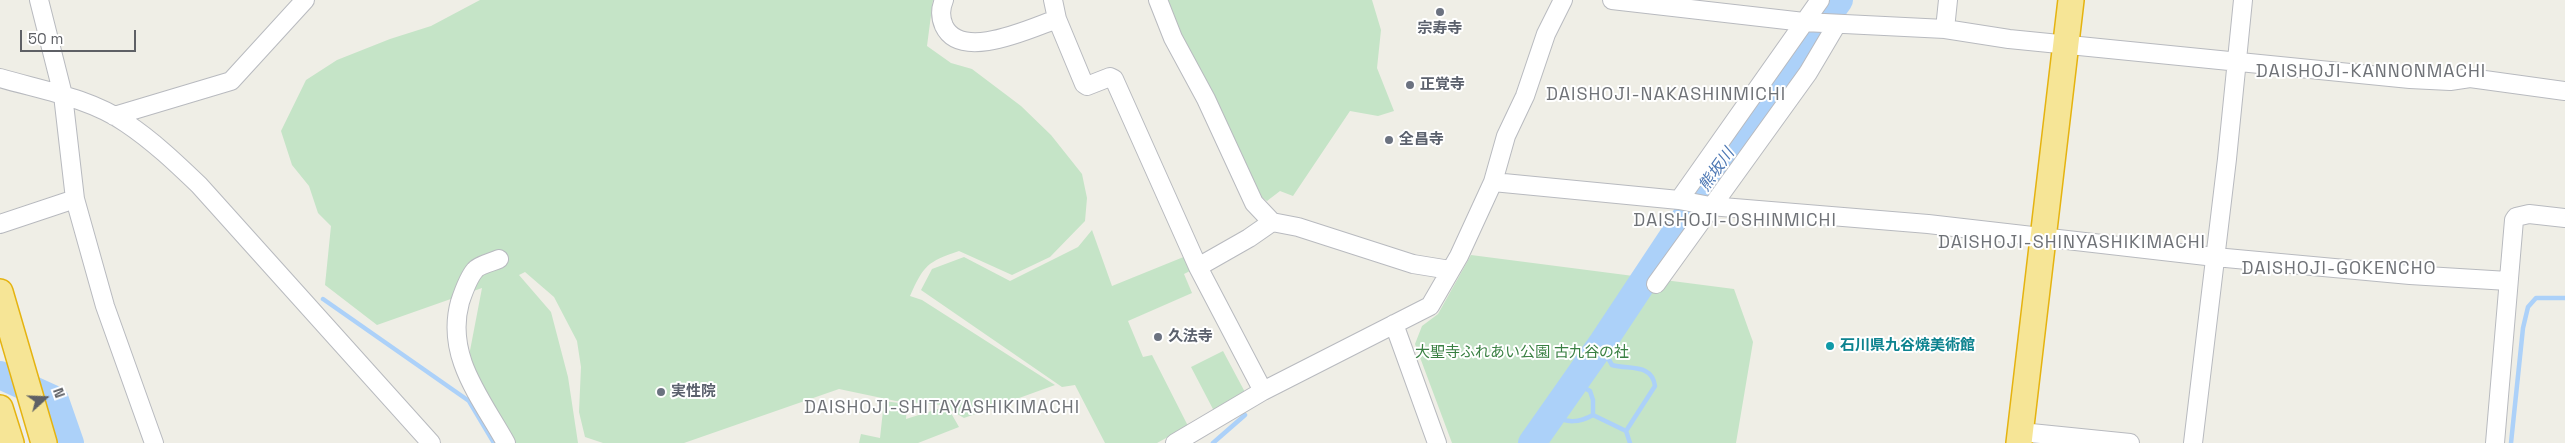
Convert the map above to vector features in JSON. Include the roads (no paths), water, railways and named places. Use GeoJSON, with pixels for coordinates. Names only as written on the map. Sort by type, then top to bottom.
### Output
{"type":"FeatureCollection","features":[{"type":"Feature","properties":{"kind":"highway"},"geometry":{"type":"LineString","coordinates":[[2020,437],[2071,0]]}},
{"type":"Feature","properties":{"kind":"highway"},"geometry":{"type":"LineString","coordinates":[[1,295],[44,443]]}},
{"type":"Feature","properties":{"kind":"highway"},"geometry":{"type":"LineString","coordinates":[[0,408],[11,443]]}},
{"type":"Feature","properties":{"kind":"street"},"geometry":{"type":"LineString","coordinates":[[39,0],[63,95],[75,199],[105,306],[154,443]]}},
{"type":"Feature","properties":{"kind":"street"},"geometry":{"type":"LineString","coordinates":[[114,116],[231,81],[305,0]]}},
{"type":"Feature","properties":{"kind":"street"},"geometry":{"type":"LineString","coordinates":[[944,0],[941,14],[946,30],[955,39],[966,41],[978,42],[1003,38],[1058,19]]}},
{"type":"Feature","properties":{"kind":"street"},"geometry":{"type":"LineString","coordinates":[[1053,0],[1058,19],[1084,84],[1087,86],[1110,77],[1114,79],[1198,267],[1263,391]]}},
{"type":"Feature","properties":{"kind":"street"},"geometry":{"type":"LineString","coordinates":[[1158,0],[1173,38],[1206,99],[1254,203],[1272,222],[1298,227],[1413,264],[1450,270]]}},
{"type":"Feature","properties":{"kind":"street"},"geometry":{"type":"LineString","coordinates":[[1175,443],[1263,391],[1430,306],[1459,256],[1493,182],[1506,136],[1524,96],[1546,34],[1563,0]]}},
{"type":"Feature","properties":{"kind":"street"},"geometry":{"type":"LineString","coordinates":[[1612,0],[1808,22],[1945,29],[2009,39],[2066,43],[2410,79],[2450,81],[2470,78],[2565,91]]}},
{"type":"Feature","properties":{"kind":"street"},"geometry":{"type":"LineString","coordinates":[[1682,201],[1808,22],[1820,0]]}},
{"type":"Feature","properties":{"kind":"street"},"geometry":{"type":"LineString","coordinates":[[1945,29],[1948,0]]}},
{"type":"Feature","properties":{"kind":"street"},"geometry":{"type":"LineString","coordinates":[[2193,443],[2238,61],[2243,0]]}},
{"type":"Feature","properties":{"kind":"street"},"geometry":{"type":"LineString","coordinates":[[1656,284],[1710,206],[1808,73],[1837,24]]}},
{"type":"Feature","properties":{"kind":"street"},"geometry":{"type":"LineString","coordinates":[[0,78],[63,95],[114,116],[166,153],[199,185],[431,443]]}},
{"type":"Feature","properties":{"kind":"street"},"geometry":{"type":"LineString","coordinates":[[1493,182],[1682,201],[1710,206],[1928,224],[2044,239],[2215,257],[2410,275],[2508,281]]}},
{"type":"Feature","properties":{"kind":"street"},"geometry":{"type":"LineString","coordinates":[[0,224],[75,199]]}},
{"type":"Feature","properties":{"kind":"street"},"geometry":{"type":"LineString","coordinates":[[2495,443],[2508,281],[2516,217],[2529,214],[2565,218]]}},
{"type":"Feature","properties":{"kind":"street"},"geometry":{"type":"LineString","coordinates":[[1198,267],[1249,238],[1272,222]]}},
{"type":"Feature","properties":{"kind":"street"},"geometry":{"type":"LineString","coordinates":[[499,259],[475,270],[463,294],[456,316],[456,346],[464,368],[506,443]]}},
{"type":"Feature","properties":{"kind":"street"},"geometry":{"type":"LineString","coordinates":[[1394,324],[1437,443]]}},
{"type":"Feature","properties":{"kind":"street"},"geometry":{"type":"LineString","coordinates":[[2020,437],[2130,443]]}},
{"type":"Feature","properties":{"kind":"waterway","name":"熊坂川"},"geometry":{"type":"LineString","coordinates":[[1532,443],[1603,342],[1717,170],[1839,0]]}},
{"type":"Feature","properties":{"kind":"waterway"},"geometry":{"type":"LineString","coordinates":[[2511,443],[2523,328],[2528,307],[2536,298],[2565,298]]}},
{"type":"Feature","properties":{"kind":"waterway"},"geometry":{"type":"LineString","coordinates":[[323,299],[469,401],[494,443]]}},
{"type":"Feature","properties":{"kind":"waterway"},"geometry":{"type":"LineString","coordinates":[[1603,342],[1605,353],[1612,365],[1645,371],[1653,379],[1655,386],[1626,431],[1630,443]]}},
{"type":"Feature","properties":{"kind":"waterway","name":"熊坂川"},"geometry":{"type":"LineString","coordinates":[[0,375],[55,400],[70,443]]}},
{"type":"Feature","properties":{"kind":"waterway"},"geometry":{"type":"LineString","coordinates":[[1575,383],[1590,391],[1593,400],[1593,415]]}},
{"type":"Feature","properties":{"kind":"waterway"},"geometry":{"type":"LineString","coordinates":[[1213,443],[1245,415]]}},
{"type":"Feature","properties":{"kind":"waterway"},"geometry":{"type":"LineString","coordinates":[[1553,416],[1573,421],[1583,420],[1593,415],[1626,431]]}},
{"type":"Feature","properties":{"kind":"place","name":"宗寿寺"},"geometry":{"type":"Point","coordinates":[1440,12]}},
{"type":"Feature","properties":{"kind":"place","name":"正覚寺"},"geometry":{"type":"Point","coordinates":[1410,85]}},
{"type":"Feature","properties":{"kind":"place","name":"全昌寺"},"geometry":{"type":"Point","coordinates":[1389,140]}},
{"type":"Feature","properties":{"kind":"place","name":"久法寺"},"geometry":{"type":"Point","coordinates":[1158,337]}},
{"type":"Feature","properties":{"kind":"place","name":"石川県九谷焼美術館"},"geometry":{"type":"Point","coordinates":[1830,346]}},
{"type":"Feature","properties":{"kind":"place","name":"実性院"},"geometry":{"type":"Point","coordinates":[661,392]}},
{"type":"Feature","properties":{"kind":"district","name":"DAISHOJI-KANNONMACHI"},"geometry":{"type":"Point","coordinates":[2371,72]}},
{"type":"Feature","properties":{"kind":"district","name":"DAISHOJI-NAKASHINMICHI"},"geometry":{"type":"Point","coordinates":[1666,95]}},
{"type":"Feature","properties":{"kind":"district","name":"DAISHOJI-OSHINMICHI"},"geometry":{"type":"Point","coordinates":[1735,221]}},
{"type":"Feature","properties":{"kind":"district","name":"DAISHOJI-SHINYASHIKIMACHI"},"geometry":{"type":"Point","coordinates":[2072,243]}},
{"type":"Feature","properties":{"kind":"district","name":"DAISHOJI-GOKENCHO"},"geometry":{"type":"Point","coordinates":[2339,269]}},
{"type":"Feature","properties":{"kind":"district","name":"DAISHOJI-SHITAYASHIKIMACHI"},"geometry":{"type":"Point","coordinates":[942,408]}},
{"type":"Feature","properties":{"kind":"park label","name":"大聖寺ふれあい公園 古九谷の社"},"geometry":{"type":"Point","coordinates":[1522,353]}}]}
